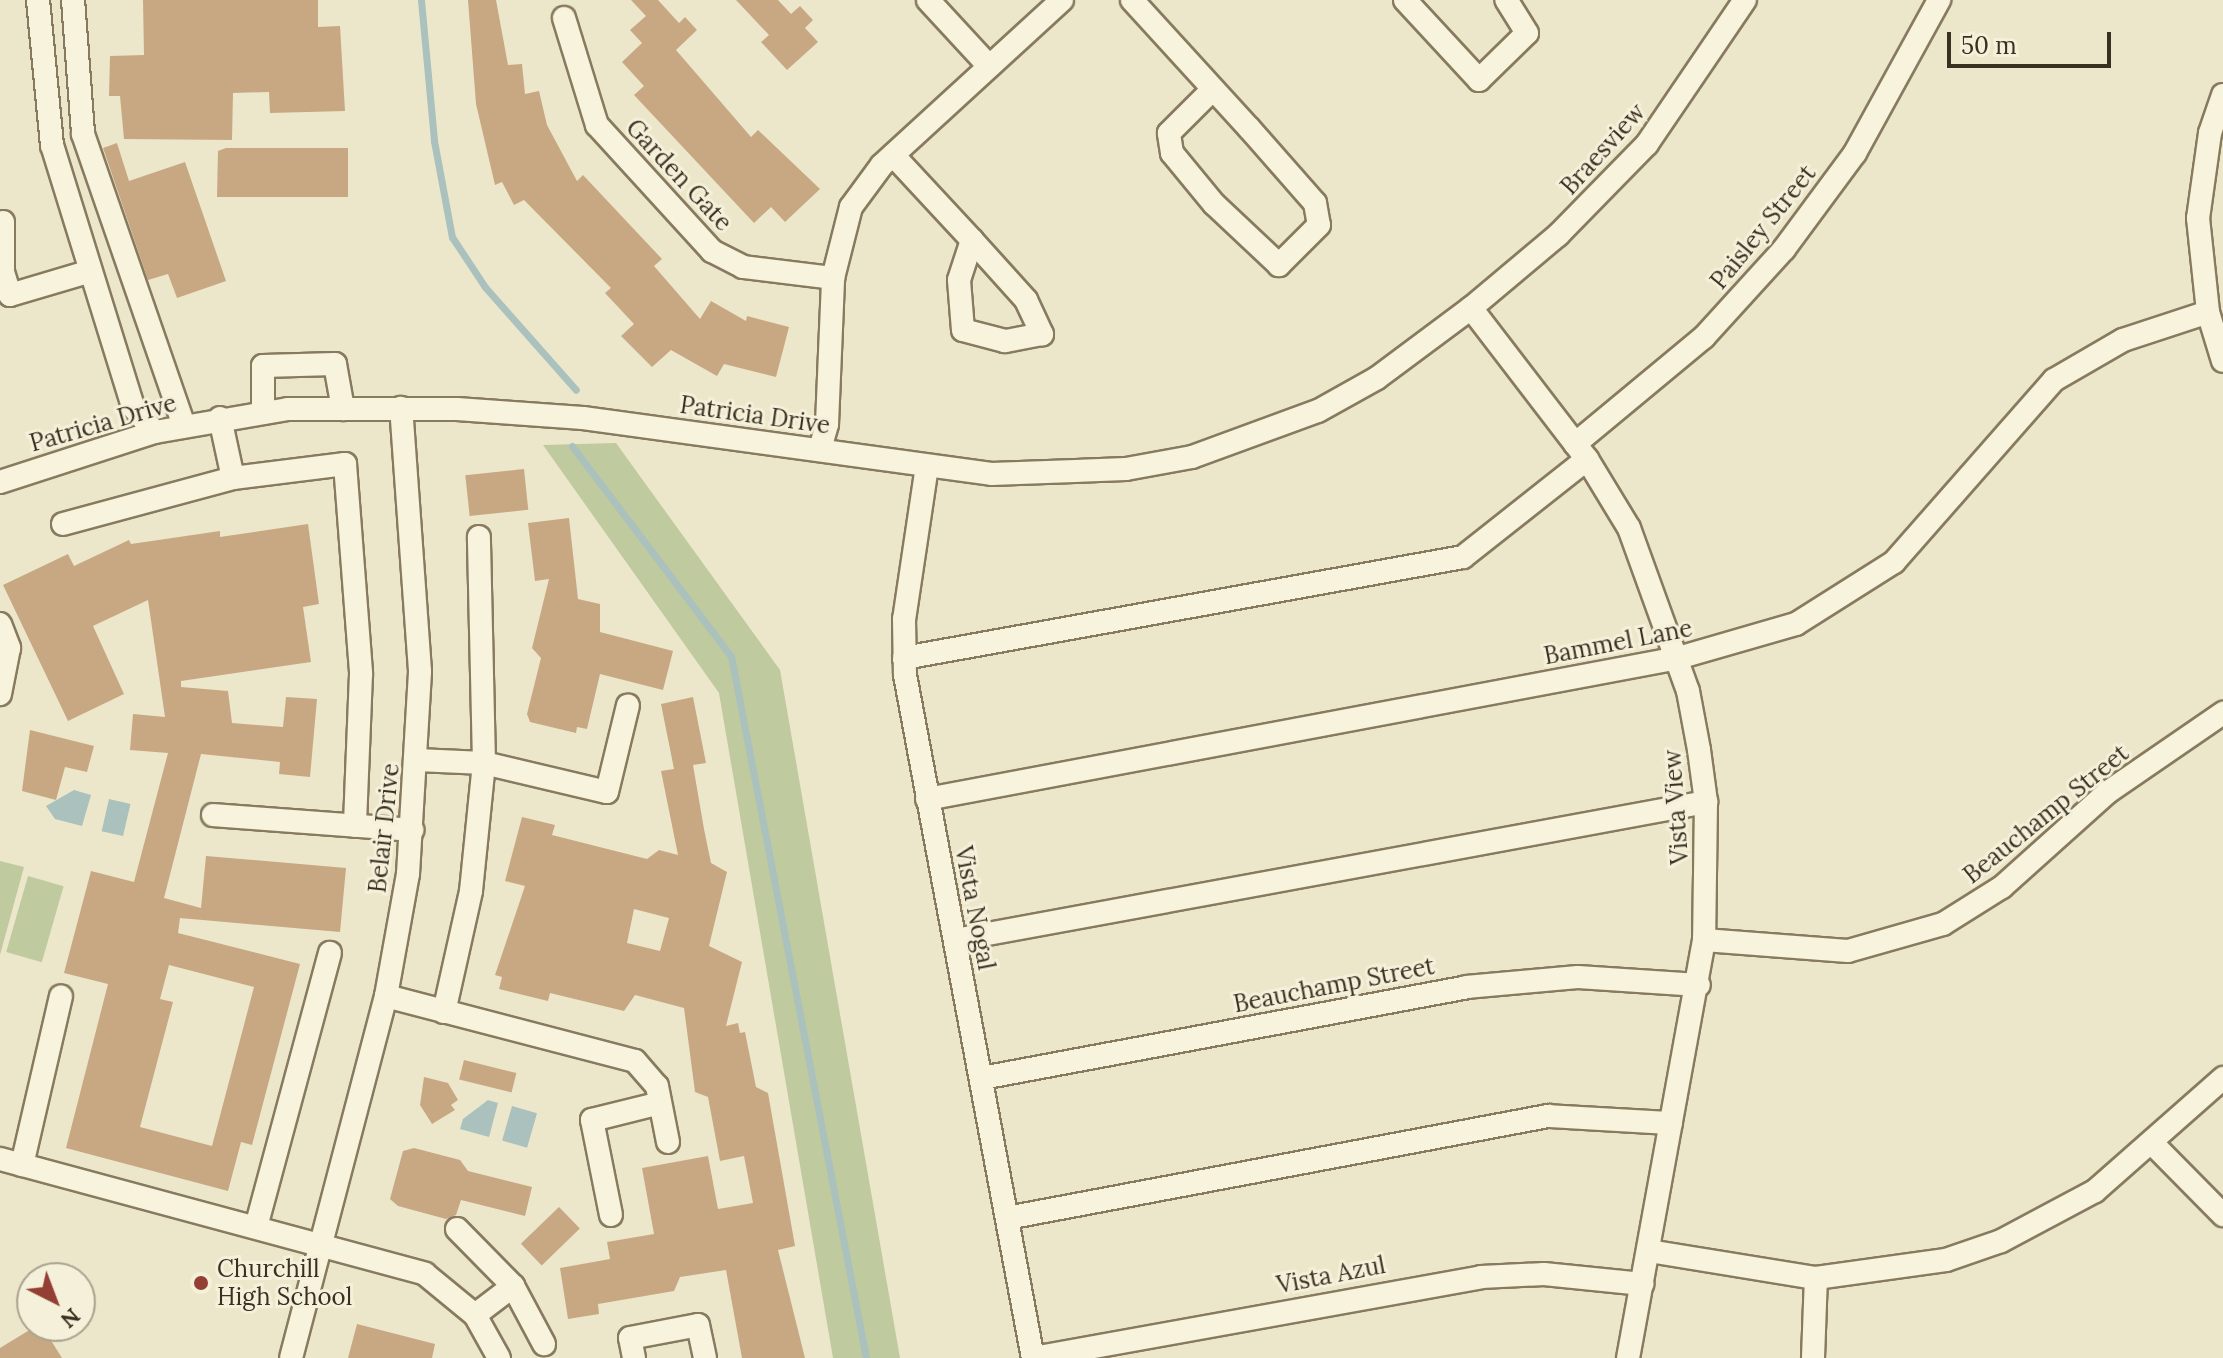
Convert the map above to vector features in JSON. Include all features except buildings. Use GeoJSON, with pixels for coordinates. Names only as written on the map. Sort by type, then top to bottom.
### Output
{"type":"FeatureCollection","features":[{"type":"Feature","properties":{"kind":"street"},"geometry":{"type":"LineString","coordinates":[[38,0],[52,145],[133,407],[155,432]]}},
{"type":"Feature","properties":{"kind":"street"},"geometry":{"type":"LineString","coordinates":[[73,0],[83,134],[184,426]]}},
{"type":"Feature","properties":{"kind":"street"},"geometry":{"type":"LineString","coordinates":[[928,0],[989,66]]}},
{"type":"Feature","properties":{"kind":"street"},"geometry":{"type":"LineString","coordinates":[[820,449],[827,424],[833,278],[851,207],[893,155],[1062,0]]}},
{"type":"Feature","properties":{"kind":"street"},"geometry":{"type":"LineString","coordinates":[[1132,0],[1213,89],[1320,215],[1313,234],[1279,265],[1214,204],[1172,153],[1169,133],[1213,89]]}},
{"type":"Feature","properties":{"kind":"street"},"geometry":{"type":"LineString","coordinates":[[1405,0],[1479,80],[1527,33],[1506,0]]}},
{"type":"Feature","properties":{"kind":"street","name":"Braesview"},"geometry":{"type":"LineString","coordinates":[[1471,308],[1558,235],[1647,144],[1745,0]]}},
{"type":"Feature","properties":{"kind":"street","name":"Paisley Street"},"geometry":{"type":"LineString","coordinates":[[904,658],[1463,557],[1704,337],[1784,249],[1855,153],[1939,0]]}},
{"type":"Feature","properties":{"kind":"street","name":"Garden Gate"},"geometry":{"type":"LineString","coordinates":[[564,18],[597,125],[712,251],[743,267],[833,278]]}},
{"type":"Feature","properties":{"kind":"street"},"geometry":{"type":"LineString","coordinates":[[2223,95],[2210,133],[2198,218],[2208,312],[2223,361]]}},
{"type":"Feature","properties":{"kind":"street"},"geometry":{"type":"LineString","coordinates":[[893,155],[972,240],[1026,300],[1042,334],[1005,341],[963,330],[959,280],[972,240]]}},
{"type":"Feature","properties":{"kind":"street"},"geometry":{"type":"LineString","coordinates":[[3,222],[3,272],[10,295],[91,271]]}},
{"type":"Feature","properties":{"kind":"street","name":"Patricia Drive"},"geometry":{"type":"LineString","coordinates":[[0,482],[155,432],[220,418],[263,413],[401,408],[583,418],[927,466],[1058,475],[1192,457],[1318,411],[1377,378],[1471,308]]}},
{"type":"Feature","properties":{"kind":"street","name":"Vista View"},"geometry":{"type":"LineString","coordinates":[[1471,308],[1581,452],[1629,528],[1678,658],[1706,802],[1704,940],[1699,985],[1628,1358]]}},
{"type":"Feature","properties":{"kind":"street","name":"Bammel Lane"},"geometry":{"type":"LineString","coordinates":[[927,799],[1678,658],[1796,624],[1867,583],[1919,538],[2054,380],[2123,340],[2208,312]]}},
{"type":"Feature","properties":{"kind":"street"},"geometry":{"type":"LineString","coordinates":[[263,413],[263,366],[335,364],[343,409]]}},
{"type":"Feature","properties":{"kind":"street","name":"Belair Drive"},"geometry":{"type":"LineString","coordinates":[[291,1358],[386,996],[412,830],[420,671],[401,408]]}},
{"type":"Feature","properties":{"kind":"street"},"geometry":{"type":"LineString","coordinates":[[220,418],[233,478]]}},
{"type":"Feature","properties":{"kind":"street"},"geometry":{"type":"LineString","coordinates":[[63,524],[233,478],[345,464],[361,674],[355,826]]}},
{"type":"Feature","properties":{"kind":"street","name":"Vista Nogal"},"geometry":{"type":"LineString","coordinates":[[927,466],[904,658],[927,799],[1033,1358]]}},
{"type":"Feature","properties":{"kind":"street"},"geometry":{"type":"LineString","coordinates":[[446,1004],[471,891],[484,763],[479,537]]}},
{"type":"Feature","properties":{"kind":"street"},"geometry":{"type":"LineString","coordinates":[[0,624],[9,648],[0,694]]}},
{"type":"Feature","properties":{"kind":"street"},"geometry":{"type":"LineString","coordinates":[[417,760],[484,763],[607,792],[628,705]]}},
{"type":"Feature","properties":{"kind":"street","name":"Beauchamp Street"},"geometry":{"type":"LineString","coordinates":[[1704,940],[1848,951],[1943,924],[2002,887],[2108,792],[2223,713]]}},
{"type":"Feature","properties":{"kind":"street"},"geometry":{"type":"LineString","coordinates":[[955,940],[1706,802]]}},
{"type":"Feature","properties":{"kind":"street"},"geometry":{"type":"LineString","coordinates":[[213,815],[412,830]]}},
{"type":"Feature","properties":{"kind":"street"},"geometry":{"type":"LineString","coordinates":[[256,1227],[330,953]]}},
{"type":"Feature","properties":{"kind":"street","name":"Beauchamp Street"},"geometry":{"type":"LineString","coordinates":[[982,1078],[1526,979],[1699,985]]}},
{"type":"Feature","properties":{"kind":"street"},"geometry":{"type":"LineString","coordinates":[[61,996],[11,1162],[425,1274],[475,1315],[499,1358]]}},
{"type":"Feature","properties":{"kind":"street"},"geometry":{"type":"LineString","coordinates":[[386,996],[446,1004],[635,1061],[657,1086],[668,1142]]}},
{"type":"Feature","properties":{"kind":"street"},"geometry":{"type":"LineString","coordinates":[[1649,1251],[1816,1278],[1894,1272],[2001,1241],[2095,1191],[2153,1144],[2223,1078]]}},
{"type":"Feature","properties":{"kind":"street"},"geometry":{"type":"LineString","coordinates":[[611,1215],[592,1120],[660,1103]]}},
{"type":"Feature","properties":{"kind":"street"},"geometry":{"type":"LineString","coordinates":[[1007,1218],[1548,1116],[1671,1123]]}},
{"type":"Feature","properties":{"kind":"street"},"geometry":{"type":"LineString","coordinates":[[2153,1144],[2223,1215]]}},
{"type":"Feature","properties":{"kind":"street"},"geometry":{"type":"LineString","coordinates":[[457,1229],[513,1286],[544,1344]]}},
{"type":"Feature","properties":{"kind":"street","name":"Vista Azul"},"geometry":{"type":"LineString","coordinates":[[1033,1358],[1481,1277],[1544,1274],[1642,1284]]}},
{"type":"Feature","properties":{"kind":"street"},"geometry":{"type":"LineString","coordinates":[[1813,1358],[1816,1278]]}},
{"type":"Feature","properties":{"kind":"street"},"geometry":{"type":"LineString","coordinates":[[475,1315],[513,1286]]}},
{"type":"Feature","properties":{"kind":"street"},"geometry":{"type":"LineString","coordinates":[[634,1358],[630,1338],[698,1325],[705,1358]]}},
{"type":"Feature","properties":{"kind":"green space"},"geometry":{"type":"Polygon","coordinates":[[[616,443],[780,670],[900,1358],[833,1358],[719,693],[543,445],[616,443]]]}},
{"type":"Feature","properties":{"kind":"green space"},"geometry":{"type":"Polygon","coordinates":[[[0,861],[24,867],[0,955],[0,861]]]}},
{"type":"Feature","properties":{"kind":"green space"},"geometry":{"type":"Polygon","coordinates":[[[28,876],[64,886],[42,962],[6,952],[28,876]]]}},
{"type":"Feature","properties":{"kind":"water"},"geometry":{"type":"Polygon","coordinates":[[[74,790],[91,795],[82,826],[55,819],[46,806],[74,790]]]}},
{"type":"Feature","properties":{"kind":"water"},"geometry":{"type":"Polygon","coordinates":[[[109,799],[130,804],[123,836],[102,831],[109,799]]]}},
{"type":"Feature","properties":{"kind":"water"},"geometry":{"type":"Polygon","coordinates":[[[488,1100],[498,1103],[489,1137],[460,1129],[463,1119],[488,1100]]]}},
{"type":"Feature","properties":{"kind":"water"},"geometry":{"type":"Polygon","coordinates":[[[512,1106],[537,1113],[527,1148],[502,1141],[512,1106]]]}},
{"type":"Feature","properties":{"kind":"waterway"},"geometry":{"type":"LineString","coordinates":[[421,0],[434,141],[452,237],[485,287],[576,390]]}},
{"type":"Feature","properties":{"kind":"waterway"},"geometry":{"type":"LineString","coordinates":[[572,446],[731,656],[866,1358]]}},
{"type":"Feature","properties":{"kind":"place","name":"Churchill High School"},"geometry":{"type":"Point","coordinates":[201,1283]}}]}
